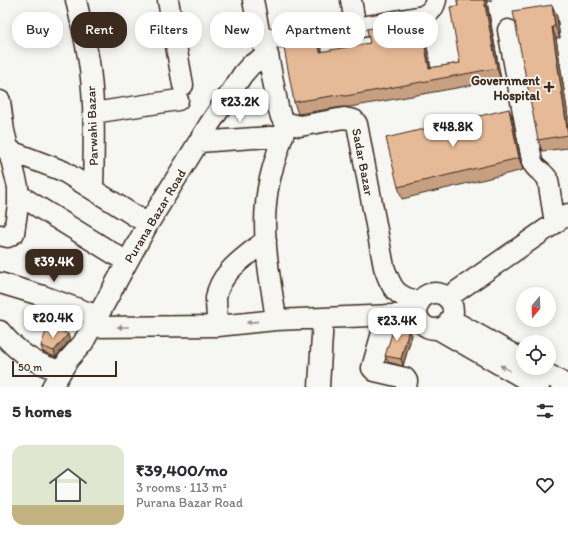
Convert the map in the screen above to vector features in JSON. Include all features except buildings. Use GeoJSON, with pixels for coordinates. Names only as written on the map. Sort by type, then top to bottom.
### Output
{"type":"FeatureCollection","features":[{"type":"Feature","properties":{"kind":"street","name":"Parwahi Bazar"},"geometry":{"type":"LineString","coordinates":[[76,0],[86,47],[93,113],[93,188]]}},
{"type":"Feature","properties":{"kind":"street"},"geometry":{"type":"LineString","coordinates":[[93,113],[180,92],[168,0]]}},
{"type":"Feature","properties":{"kind":"street"},"geometry":{"type":"LineString","coordinates":[[253,0],[261,41],[269,47],[272,46]]}},
{"type":"Feature","properties":{"kind":"street"},"geometry":{"type":"LineString","coordinates":[[264,0],[278,107],[285,129],[270,181],[266,203],[266,240],[276,320]]}},
{"type":"Feature","properties":{"kind":"street"},"geometry":{"type":"LineString","coordinates":[[351,0],[353,12]]}},
{"type":"Feature","properties":{"kind":"street"},"geometry":{"type":"LineString","coordinates":[[365,26],[423,16],[429,13],[434,7],[436,0]]}},
{"type":"Feature","properties":{"kind":"street"},"geometry":{"type":"LineString","coordinates":[[447,298],[562,218],[548,180],[545,175],[536,170],[532,161],[508,30]]}},
{"type":"Feature","properties":{"kind":"street","name":"Purana Bazar Road"},"geometry":{"type":"LineString","coordinates":[[56,383],[95,322],[148,224],[209,125],[243,74],[269,47]]}},
{"type":"Feature","properties":{"kind":"street"},"geometry":{"type":"LineString","coordinates":[[0,101],[4,148],[18,195],[14,233],[8,237],[0,235]]}},
{"type":"Feature","properties":{"kind":"street","name":"Sadar Bazar"},"geometry":{"type":"LineString","coordinates":[[285,129],[344,118],[354,120],[358,128],[384,267],[392,287],[398,294],[418,308]]}},
{"type":"Feature","properties":{"kind":"street"},"geometry":{"type":"LineString","coordinates":[[199,142],[285,129]]}},
{"type":"Feature","properties":{"kind":"street"},"geometry":{"type":"LineString","coordinates":[[4,148],[63,171],[93,188],[148,224]]}},
{"type":"Feature","properties":{"kind":"street"},"geometry":{"type":"LineString","coordinates":[[18,195],[127,262]]}},
{"type":"Feature","properties":{"kind":"street"},"geometry":{"type":"LineString","coordinates":[[218,326],[216,297],[223,280],[231,269],[266,240]]}},
{"type":"Feature","properties":{"kind":"street"},"geometry":{"type":"LineString","coordinates":[[0,283],[40,295],[95,322],[218,326],[276,320],[387,315],[418,308],[431,293],[437,293],[447,298],[452,307],[444,324]]}},
{"type":"Feature","properties":{"kind":"street"},"geometry":{"type":"LineString","coordinates":[[418,308],[421,322],[426,325],[444,324],[516,357]]}},
{"type":"Feature","properties":{"kind":"street"},"geometry":{"type":"LineString","coordinates":[[387,315],[372,368],[375,371],[405,378],[407,381],[406,387]]}},
{"type":"Feature","properties":{"kind":"street"},"geometry":{"type":"LineString","coordinates":[[319,387],[323,318]]}},
{"type":"Feature","properties":{"kind":"street"},"geometry":{"type":"LineString","coordinates":[[444,324],[539,387]]}},
{"type":"Feature","properties":{"kind":"street"},"geometry":{"type":"LineString","coordinates":[[0,331],[24,356],[44,366],[56,383]]}},
{"type":"Feature","properties":{"kind":"street"},"geometry":{"type":"LineString","coordinates":[[549,375],[568,386]]}},
{"type":"Feature","properties":{"kind":"place","name":"Government Hospital"},"geometry":{"type":"Point","coordinates":[549,87]}}]}
